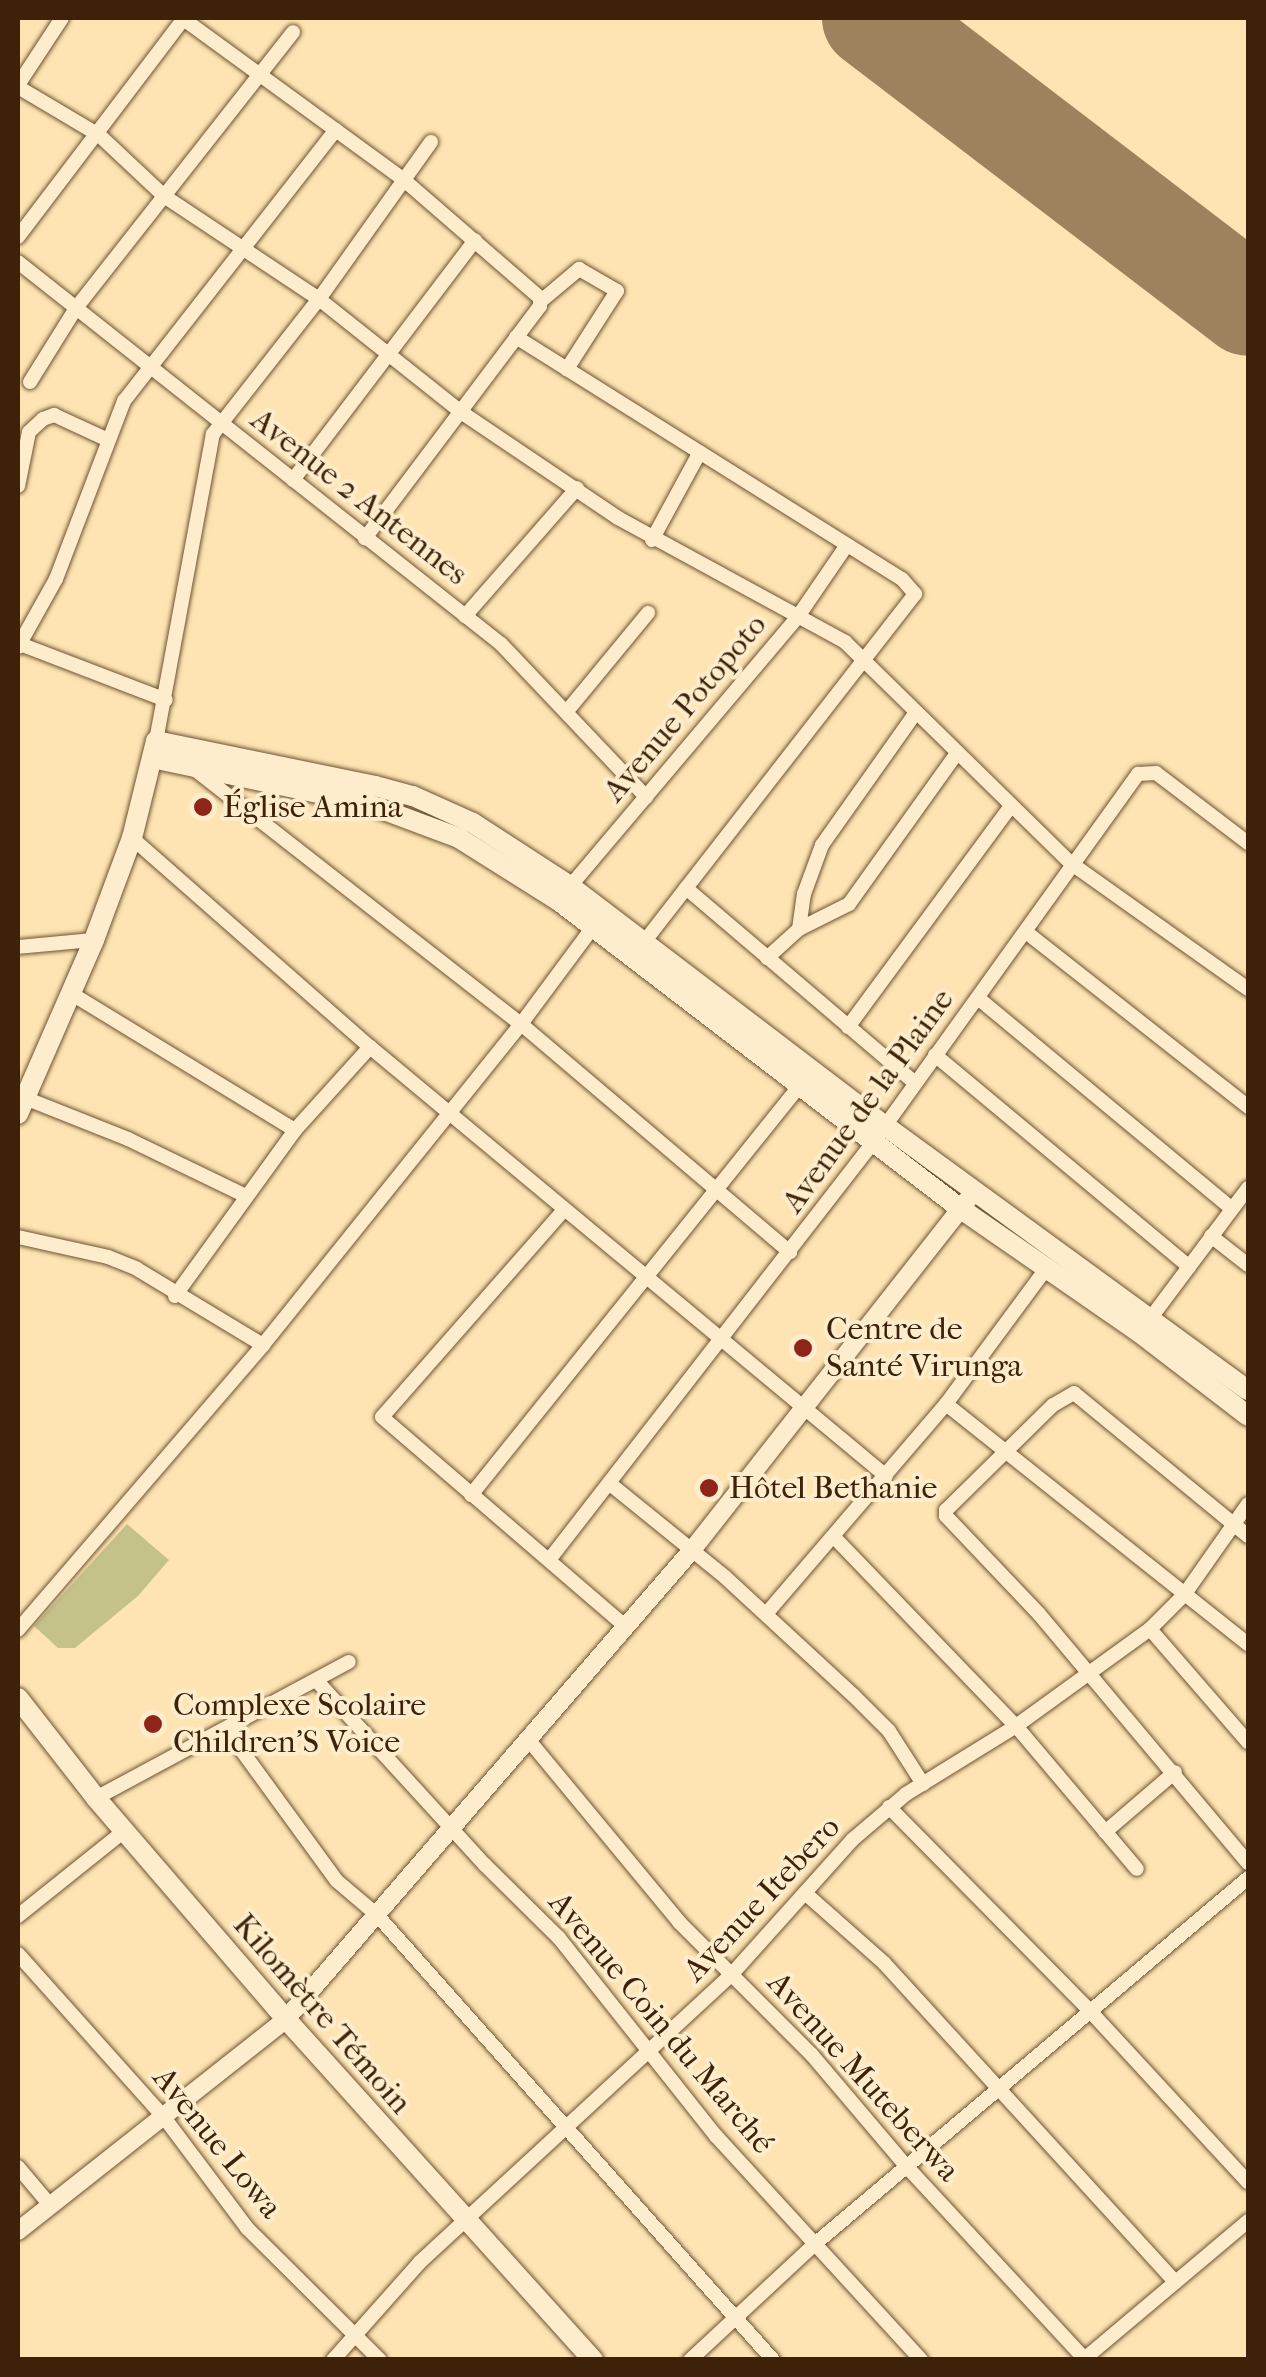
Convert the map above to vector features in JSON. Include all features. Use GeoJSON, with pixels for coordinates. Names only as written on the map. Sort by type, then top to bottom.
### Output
{"type":"FeatureCollection","features":[{"type":"Feature","properties":{"kind":"main road"},"geometry":{"type":"LineString","coordinates":[[154,749],[188,764],[365,803],[408,817],[458,838],[565,894],[593,927],[639,948],[801,1084],[974,1190],[1146,1326],[1248,1416]]}},
{"type":"Feature","properties":{"kind":"main road"},"geometry":{"type":"LineString","coordinates":[[154,749],[412,796],[499,838],[565,894],[880,1133],[961,1210],[1045,1270],[1146,1326],[1248,1390]]}},
{"type":"Feature","properties":{"kind":"main road"},"geometry":{"type":"LineString","coordinates":[[21,1106],[72,994],[132,838],[154,749]]}},
{"type":"Feature","properties":{"kind":"main road"},"geometry":{"type":"LineString","coordinates":[[408,817],[412,796]]}},
{"type":"Feature","properties":{"kind":"main road","name":"Kilomètre Témoin"},"geometry":{"type":"LineString","coordinates":[[18,1698],[96,1798],[286,2019],[466,2223],[594,2360]]}},
{"type":"Feature","properties":{"kind":"street"},"geometry":{"type":"LineString","coordinates":[[62,18],[18,86],[99,135],[164,196],[318,299],[461,412],[652,540],[799,615],[862,657],[1072,864],[1248,989]]}},
{"type":"Feature","properties":{"kind":"street"},"geometry":{"type":"LineString","coordinates":[[18,237],[99,135],[183,18],[404,180],[541,301]]}},
{"type":"Feature","properties":{"kind":"street"},"geometry":{"type":"LineString","coordinates":[[30,382],[76,308],[293,32]]}},
{"type":"Feature","properties":{"kind":"street"},"geometry":{"type":"LineString","coordinates":[[166,700],[19,646],[56,578],[124,401],[336,130]]}},
{"type":"Feature","properties":{"kind":"street"},"geometry":{"type":"LineString","coordinates":[[154,749],[166,700],[204,464],[220,423],[318,299],[432,142]]}},
{"type":"Feature","properties":{"kind":"street"},"geometry":{"type":"LineString","coordinates":[[293,480],[475,240]]}},
{"type":"Feature","properties":{"kind":"street","name":"Avenue 2 Antennes"},"geometry":{"type":"LineString","coordinates":[[18,262],[465,616],[568,710],[646,797]]}},
{"type":"Feature","properties":{"kind":"street"},"geometry":{"type":"LineString","coordinates":[[365,538],[541,301],[578,270],[617,290],[567,369]]}},
{"type":"Feature","properties":{"kind":"street"},"geometry":{"type":"LineString","coordinates":[[516,337],[848,545],[902,580],[915,594],[862,657],[750,810],[639,948]]}},
{"type":"Feature","properties":{"kind":"street"},"geometry":{"type":"LineString","coordinates":[[18,486],[24,428],[54,415],[108,440]]}},
{"type":"Feature","properties":{"kind":"street"},"geometry":{"type":"LineString","coordinates":[[652,540],[700,452]]}},
{"type":"Feature","properties":{"kind":"street"},"geometry":{"type":"LineString","coordinates":[[465,616],[577,488]]}},
{"type":"Feature","properties":{"kind":"street","name":"Avenue Potopoto"},"geometry":{"type":"LineString","coordinates":[[565,894],[799,615],[848,545]]}},
{"type":"Feature","properties":{"kind":"street"},"geometry":{"type":"LineString","coordinates":[[568,710],[648,612]]}},
{"type":"Feature","properties":{"kind":"street"},"geometry":{"type":"LineString","coordinates":[[799,929],[804,894],[822,845],[916,712]]}},
{"type":"Feature","properties":{"kind":"street"},"geometry":{"type":"LineString","coordinates":[[767,958],[799,929],[849,904],[957,754]]}},
{"type":"Feature","properties":{"kind":"street"},"geometry":{"type":"LineString","coordinates":[[188,764],[521,1024],[790,1252]]}},
{"type":"Feature","properties":{"kind":"street","name":"Avenue de la Plaine"},"geometry":{"type":"LineString","coordinates":[[549,1560],[880,1133],[1072,864],[1144,771],[1156,772],[1248,842]]}},
{"type":"Feature","properties":{"kind":"street"},"geometry":{"type":"LineString","coordinates":[[848,1027],[1011,806]]}},
{"type":"Feature","properties":{"kind":"street"},"geometry":{"type":"LineString","coordinates":[[132,838],[370,1048],[886,1476]]}},
{"type":"Feature","properties":{"kind":"street"},"geometry":{"type":"LineString","coordinates":[[686,888],[915,1083]]}},
{"type":"Feature","properties":{"kind":"street"},"geometry":{"type":"LineString","coordinates":[[18,1630],[263,1345],[521,1024],[593,927]]}},
{"type":"Feature","properties":{"kind":"street"},"geometry":{"type":"LineString","coordinates":[[1026,932],[1248,1107]]}},
{"type":"Feature","properties":{"kind":"street"},"geometry":{"type":"LineString","coordinates":[[18,947],[94,940]]}},
{"type":"Feature","properties":{"kind":"street"},"geometry":{"type":"LineString","coordinates":[[72,994],[296,1130]]}},
{"type":"Feature","properties":{"kind":"street"},"geometry":{"type":"LineString","coordinates":[[978,998],[1232,1208]]}},
{"type":"Feature","properties":{"kind":"street"},"geometry":{"type":"LineString","coordinates":[[175,1296],[296,1130],[370,1048]]}},
{"type":"Feature","properties":{"kind":"street"},"geometry":{"type":"LineString","coordinates":[[936,1056],[1189,1267]]}},
{"type":"Feature","properties":{"kind":"street"},"geometry":{"type":"LineString","coordinates":[[471,1495],[801,1084]]}},
{"type":"Feature","properties":{"kind":"street"},"geometry":{"type":"LineString","coordinates":[[21,1106],[128,1139],[246,1196]]}},
{"type":"Feature","properties":{"kind":"street"},"geometry":{"type":"LineString","coordinates":[[1146,1326],[1248,1188]]}},
{"type":"Feature","properties":{"kind":"street"},"geometry":{"type":"LineString","coordinates":[[18,2231],[286,2019],[692,1550],[974,1190]]}},
{"type":"Feature","properties":{"kind":"street"},"geometry":{"type":"LineString","coordinates":[[564,1210],[382,1417],[626,1627]]}},
{"type":"Feature","properties":{"kind":"street"},"geometry":{"type":"LineString","coordinates":[[1211,1236],[1248,1265]]}},
{"type":"Feature","properties":{"kind":"street"},"geometry":{"type":"LineString","coordinates":[[18,1237],[108,1257],[138,1268],[175,1296],[263,1345]]}},
{"type":"Feature","properties":{"kind":"street"},"geometry":{"type":"LineString","coordinates":[[766,1614],[946,1404],[1045,1270]]}},
{"type":"Feature","properties":{"kind":"street"},"geometry":{"type":"LineString","coordinates":[[1248,1536],[1074,1393],[1054,1404],[948,1503],[946,1516],[1040,1614],[1248,1863]]}},
{"type":"Feature","properties":{"kind":"street"},"geometry":{"type":"LineString","coordinates":[[946,1404],[1248,1644]]}},
{"type":"Feature","properties":{"kind":"street"},"geometry":{"type":"LineString","coordinates":[[609,1483],[766,1614],[876,1718],[924,1784]]}},
{"type":"Feature","properties":{"kind":"street","name":"Avenue Itebero"},"geometry":{"type":"LineString","coordinates":[[333,2360],[420,2262],[731,1975],[889,1807],[1016,1726],[1150,1629],[1184,1596],[1248,1504]]}},
{"type":"Feature","properties":{"kind":"street"},"geometry":{"type":"LineString","coordinates":[[834,1537],[1016,1726],[1138,1869]]}},
{"type":"Feature","properties":{"kind":"street"},"geometry":{"type":"LineString","coordinates":[[1150,1629],[1248,1742]]}},
{"type":"Feature","properties":{"kind":"street"},"geometry":{"type":"LineString","coordinates":[[96,1798],[348,1662]]}},
{"type":"Feature","properties":{"kind":"street","name":"Avenue Coin du Marché"},"geometry":{"type":"LineString","coordinates":[[316,1680],[559,1938],[652,2050],[716,2136],[921,2360]]}},
{"type":"Feature","properties":{"kind":"street"},"geometry":{"type":"LineString","coordinates":[[226,1729],[301,1837],[338,1881],[377,1915],[772,2360]]}},
{"type":"Feature","properties":{"kind":"street","name":"Avenue Muteberwa"},"geometry":{"type":"LineString","coordinates":[[528,1738],[639,1876],[731,1975],[812,2054],[907,2167],[1084,2359]]}},
{"type":"Feature","properties":{"kind":"street"},"geometry":{"type":"LineString","coordinates":[[1106,1832],[1175,1772]]}},
{"type":"Feature","properties":{"kind":"street"},"geometry":{"type":"LineString","coordinates":[[889,1807],[1090,2011],[1248,2182]]}},
{"type":"Feature","properties":{"kind":"street"},"geometry":{"type":"LineString","coordinates":[[18,1916],[124,1831]]}},
{"type":"Feature","properties":{"kind":"street"},"geometry":{"type":"LineString","coordinates":[[690,2360],[816,2243],[1248,1878]]}},
{"type":"Feature","properties":{"kind":"street"},"geometry":{"type":"LineString","coordinates":[[805,1892],[884,1963],[1175,2282]]}},
{"type":"Feature","properties":{"kind":"street","name":"Avenue Lowa"},"geometry":{"type":"LineString","coordinates":[[18,1954],[162,2116],[244,2224],[380,2360]]}},
{"type":"Feature","properties":{"kind":"street"},"geometry":{"type":"LineString","coordinates":[[18,2167],[50,2205]]}},
{"type":"Feature","properties":{"kind":"street"},"geometry":{"type":"LineString","coordinates":[[1084,2359],[1248,2221]]}},
{"type":"Feature","properties":{"kind":"shaded area"},"geometry":{"type":"Polygon","coordinates":[[[127,1524],[169,1560],[138,1596],[75,1648],[58,1648],[34,1626],[127,1524]]]}},
{"type":"Feature","properties":{"kind":"runway"},"geometry":{"type":"LineString","coordinates":[[873,18],[1248,305]]}},
{"type":"Feature","properties":{"kind":"place","name":"Église Amina"},"geometry":{"type":"Point","coordinates":[203,807]}},
{"type":"Feature","properties":{"kind":"place","name":"Centre de Santé Virunga"},"geometry":{"type":"Point","coordinates":[803,1348]}},
{"type":"Feature","properties":{"kind":"place","name":"Hôtel Bethanie"},"geometry":{"type":"Point","coordinates":[709,1488]}},
{"type":"Feature","properties":{"kind":"place","name":"Complexe Scolaire Children'S Voice"},"geometry":{"type":"Point","coordinates":[153,1724]}}]}
